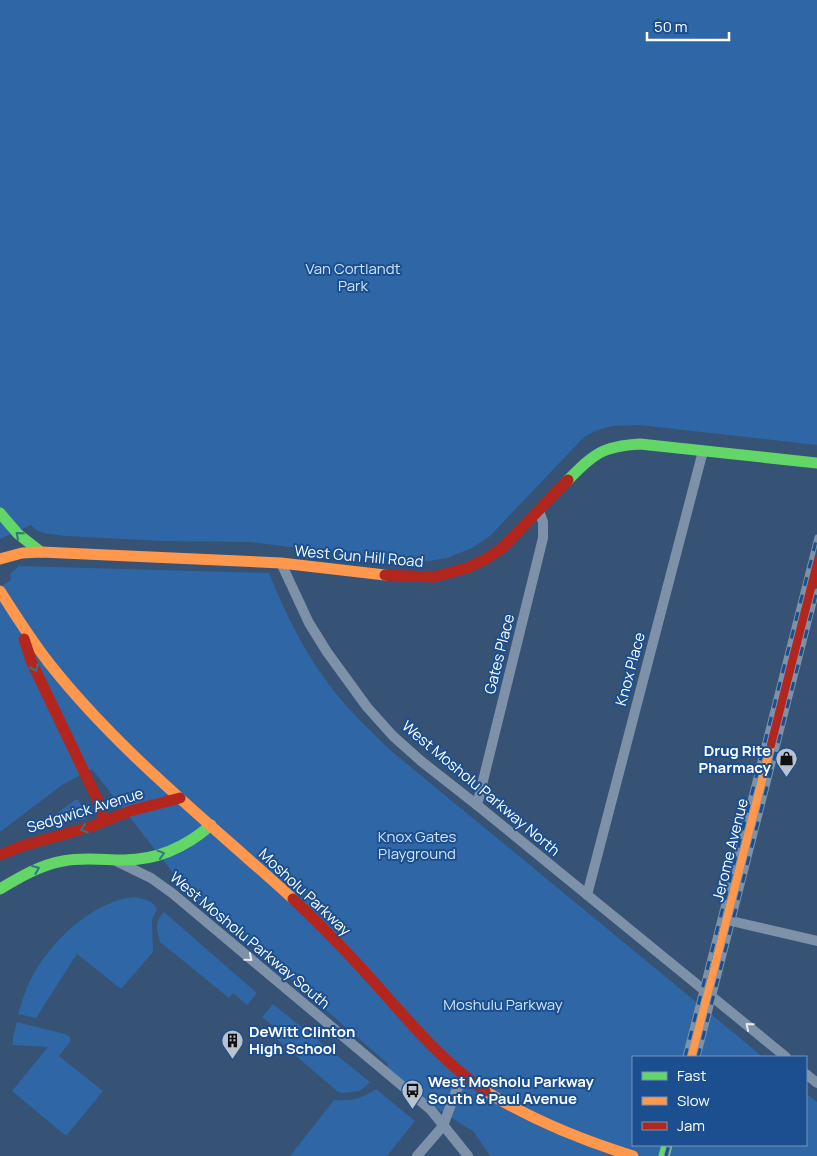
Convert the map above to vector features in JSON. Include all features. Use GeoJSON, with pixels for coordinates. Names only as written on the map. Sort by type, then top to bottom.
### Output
{"type":"FeatureCollection","features":[{"type":"Feature","properties":{"kind":"main road","name":"West Gun Hill Road"},"geometry":{"type":"LineString","coordinates":[[0,558],[22,553],[41,552],[281,563],[401,577],[434,577],[462,570],[486,559],[502,548],[588,460],[608,448],[619,445],[640,444],[817,463]]}},
{"type":"Feature","properties":{"kind":"main road"},"geometry":{"type":"LineString","coordinates":[[0,513],[18,534],[41,552]]}},
{"type":"Feature","properties":{"kind":"main road","name":"Jerome Avenue"},"geometry":{"type":"LineString","coordinates":[[691,1056],[728,920],[817,562]]}},
{"type":"Feature","properties":{"kind":"main road","name":"Mosholu Parkway"},"geometry":{"type":"LineString","coordinates":[[0,591],[19,622],[45,658],[103,725],[126,749],[309,914],[344,949],[428,1042],[465,1077],[500,1100],[545,1123],[600,1146],[633,1156]]}},
{"type":"Feature","properties":{"kind":"main road"},"geometry":{"type":"LineString","coordinates":[[19,622],[32,663],[97,798],[101,807],[103,821]]}},
{"type":"Feature","properties":{"kind":"main road","name":"Sedgwick Avenue"},"geometry":{"type":"LineString","coordinates":[[0,855],[22,846],[76,832],[130,811],[180,798]]}},
{"type":"Feature","properties":{"kind":"main road"},"geometry":{"type":"LineString","coordinates":[[0,889],[35,869],[53,863],[86,859],[142,859],[170,851],[192,841],[211,825]]}},
{"type":"Feature","properties":{"kind":"street","name":"Knox Place"},"geometry":{"type":"LineString","coordinates":[[587,895],[703,451]]}},
{"type":"Feature","properties":{"kind":"street","name":"Gates Place"},"geometry":{"type":"LineString","coordinates":[[478,804],[543,538],[543,522],[539,511]]}},
{"type":"Feature","properties":{"kind":"street","name":"West Mosholu Parkway North"},"geometry":{"type":"LineString","coordinates":[[281,563],[309,623],[345,678],[367,707],[394,736],[447,783],[478,804],[708,995],[785,1056]]}},
{"type":"Feature","properties":{"kind":"street","name":"West Mosholu Parkway South"},"geometry":{"type":"LineString","coordinates":[[113,860],[150,878],[182,901],[431,1110],[468,1156]]}},
{"type":"Feature","properties":{"kind":"street"},"geometry":{"type":"LineString","coordinates":[[728,920],[817,941]]}},
{"type":"Feature","properties":{"kind":"street"},"geometry":{"type":"LineString","coordinates":[[807,1075],[817,1083]]}},
{"type":"Feature","properties":{"kind":"street"},"geometry":{"type":"LineString","coordinates":[[417,1156],[443,1126],[456,1091],[465,1077]]}},
{"type":"Feature","properties":{"kind":"green space","name":"Van Cortlandt Park"},"geometry":{"type":"Polygon","coordinates":[[[0,0],[817,0],[817,445],[639,425],[612,426],[595,431],[584,437],[490,536],[472,548],[447,558],[429,561],[412,562],[250,542],[163,541],[65,536],[44,533],[36,530],[31,525],[0,539],[0,0]]]}},
{"type":"Feature","properties":{"kind":"green space","name":"Moshulu Parkway"},"geometry":{"type":"Polygon","coordinates":[[[19,566],[269,573],[297,635],[314,664],[361,722],[390,750],[762,1056],[632,1056],[632,1146],[807,1146],[807,1094],[817,1102],[817,1156],[490,1156],[474,1132],[430,1104],[389,1071],[387,1063],[185,888],[92,769],[62,785],[0,832],[0,587],[11,580],[10,574],[19,566]]]}},
{"type":"Feature","properties":{"kind":"green space"},"geometry":{"type":"Polygon","coordinates":[[[75,800],[78,800],[86,813],[85,819],[49,822],[48,820],[75,800]]]}},
{"type":"Feature","properties":{"kind":"green space"},"geometry":{"type":"Polygon","coordinates":[[[134,897],[150,902],[157,909],[152,920],[153,952],[121,989],[77,954],[36,1018],[18,1014],[34,973],[67,932],[105,905],[134,897]]]}},
{"type":"Feature","properties":{"kind":"green space"},"geometry":{"type":"Polygon","coordinates":[[[164,912],[257,993],[247,1005],[233,993],[229,998],[160,942],[157,926],[164,912]]]}},
{"type":"Feature","properties":{"kind":"green space"},"geometry":{"type":"Polygon","coordinates":[[[273,1004],[370,1082],[360,1091],[338,1092],[273,1036],[278,1030],[262,1017],[273,1004]]]}},
{"type":"Feature","properties":{"kind":"green space"},"geometry":{"type":"Polygon","coordinates":[[[17,1022],[65,1034],[70,1037],[70,1042],[59,1056],[103,1091],[66,1136],[12,1091],[48,1047],[13,1045],[17,1022]]]}},
{"type":"Feature","properties":{"kind":"green space"},"geometry":{"type":"Polygon","coordinates":[[[376,1089],[415,1121],[387,1156],[290,1156],[334,1100],[356,1099],[376,1089]]]}},
{"type":"Feature","properties":{"kind":"railway"},"geometry":{"type":"LineString","coordinates":[[685,1056],[817,537]]}},
{"type":"Feature","properties":{"kind":"railway"},"geometry":{"type":"LineString","coordinates":[[698,1056],[817,591]]}},
{"type":"Feature","properties":{"kind":"railway"},"geometry":{"type":"LineString","coordinates":[[666,1156],[669,1146]]}},
{"type":"Feature","properties":{"kind":"traffic: fast"},"geometry":{"type":"LineString","coordinates":[[568,480],[592,458],[607,449],[640,444],[817,463]]}},
{"type":"Feature","properties":{"kind":"traffic: fast"},"geometry":{"type":"LineString","coordinates":[[0,513],[18,534],[41,552]]}},
{"type":"Feature","properties":{"kind":"traffic: fast"},"geometry":{"type":"LineString","coordinates":[[0,889],[38,868],[63,861],[86,859],[124,860],[159,855],[192,840],[211,825]]}},
{"type":"Feature","properties":{"kind":"traffic: fast"},"geometry":{"type":"LineString","coordinates":[[664,1156],[667,1146]]}},
{"type":"Feature","properties":{"kind":"traffic: slow"},"geometry":{"type":"LineString","coordinates":[[0,559],[22,553],[41,552],[281,563],[385,575]]}},
{"type":"Feature","properties":{"kind":"traffic: slow"},"geometry":{"type":"LineString","coordinates":[[0,591],[49,663],[105,727],[166,786],[293,899]]}},
{"type":"Feature","properties":{"kind":"traffic: slow"},"geometry":{"type":"LineString","coordinates":[[691,1056],[712,983],[772,743]]}},
{"type":"Feature","properties":{"kind":"traffic: slow"},"geometry":{"type":"LineString","coordinates":[[485,1091],[557,1128],[633,1156]]}},
{"type":"Feature","properties":{"kind":"traffic: jam"},"geometry":{"type":"LineString","coordinates":[[385,575],[434,577],[467,568],[486,559],[502,548],[568,480]]}},
{"type":"Feature","properties":{"kind":"traffic: jam"},"geometry":{"type":"LineString","coordinates":[[772,743],[817,562]]}},
{"type":"Feature","properties":{"kind":"traffic: jam"},"geometry":{"type":"LineString","coordinates":[[24,639],[32,663],[101,807],[103,821]]}},
{"type":"Feature","properties":{"kind":"traffic: jam"},"geometry":{"type":"LineString","coordinates":[[0,855],[22,846],[90,827],[130,811],[180,798]]}},
{"type":"Feature","properties":{"kind":"traffic: jam"},"geometry":{"type":"LineString","coordinates":[[293,899],[349,955],[430,1044],[456,1069],[485,1091]]}},
{"type":"Feature","properties":{"kind":"place","name":"Drug Rite Pharmacy"},"geometry":{"type":"Point","coordinates":[787,778]}},
{"type":"Feature","properties":{"kind":"place","name":"DeWitt Clinton High School"},"geometry":{"type":"Point","coordinates":[233,1059]}},
{"type":"Feature","properties":{"kind":"place","name":"West Mosholu Parkway South & Paul Avenue"},"geometry":{"type":"Point","coordinates":[412,1109]}},
{"type":"Feature","properties":{"kind":"park label","name":"Knox Gates Playground"},"geometry":{"type":"Point","coordinates":[417,844]}}]}
